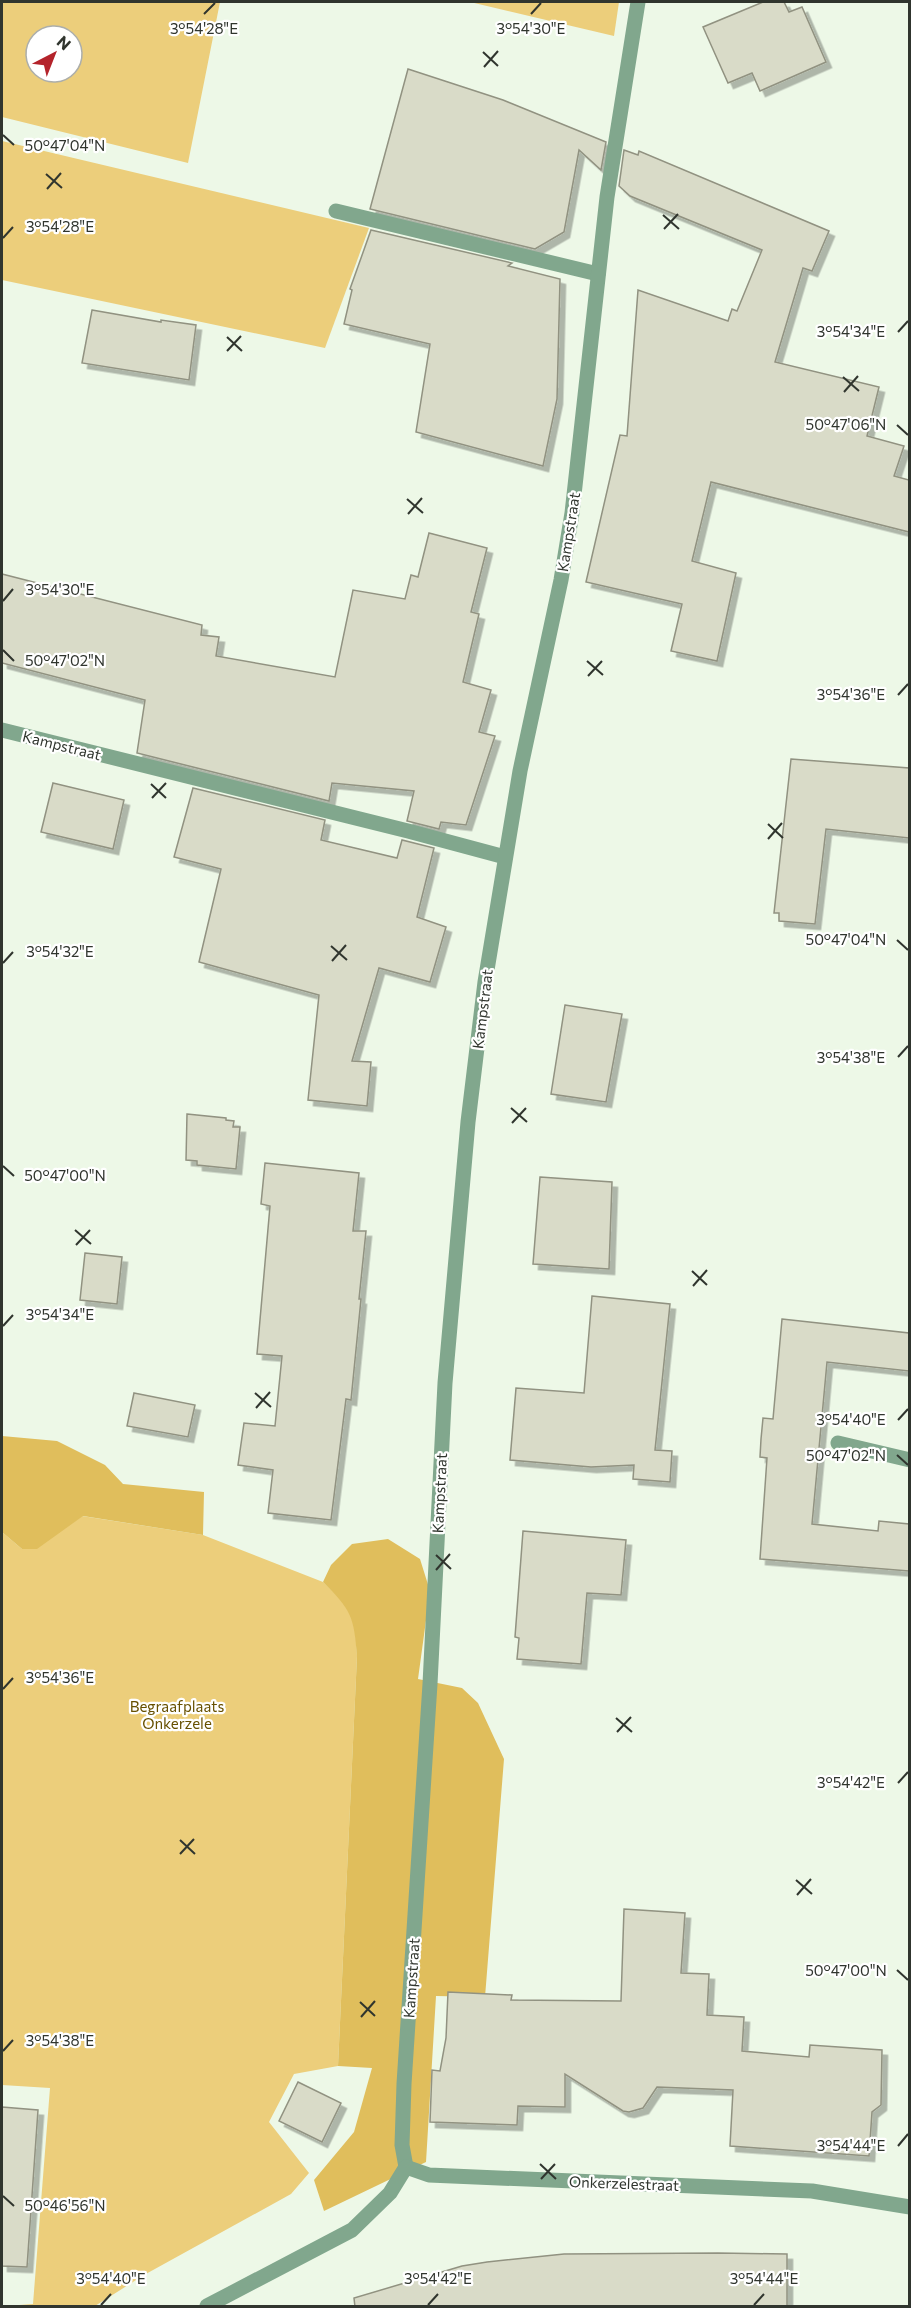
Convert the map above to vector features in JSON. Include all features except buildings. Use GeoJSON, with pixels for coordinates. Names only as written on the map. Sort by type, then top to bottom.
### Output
{"type":"FeatureCollection","features":[{"type":"Feature","properties":{"kind":"street","name":"Kampstraat"},"geometry":{"type":"LineString","coordinates":[[406,2167],[402,2145],[404,2084],[428,1707],[445,1383],[468,1122],[485,982],[520,771],[561,580],[572,513],[607,197],[638,2]]}},
{"type":"Feature","properties":{"kind":"street"},"geometry":{"type":"LineString","coordinates":[[336,211],[598,274]]}},
{"type":"Feature","properties":{"kind":"street","name":"Kampstraat"},"geometry":{"type":"LineString","coordinates":[[2,730],[506,857]]}},
{"type":"Feature","properties":{"kind":"street"},"geometry":{"type":"LineString","coordinates":[[838,1443],[909,1461]]}},
{"type":"Feature","properties":{"kind":"street"},"geometry":{"type":"LineString","coordinates":[[207,2307],[352,2230],[390,2193],[406,2167]]}},
{"type":"Feature","properties":{"kind":"street","name":"Onkerzelestraat"},"geometry":{"type":"LineString","coordinates":[[406,2167],[429,2175],[812,2191],[909,2207]]}},
{"type":"Feature","properties":{"kind":"green space"},"geometry":{"type":"Polygon","coordinates":[[[2,2],[220,2],[188,163],[2,117],[2,2]]]}},
{"type":"Feature","properties":{"kind":"green space"},"geometry":{"type":"Polygon","coordinates":[[[470,2],[619,2],[614,36],[470,2]]]}},
{"type":"Feature","properties":{"kind":"green space"},"geometry":{"type":"Polygon","coordinates":[[[2,141],[369,228],[325,348],[2,280],[2,141]]]}},
{"type":"Feature","properties":{"kind":"green space","name":"Begraafplaats Onkerzele"},"geometry":{"type":"Polygon","coordinates":[[[82,1516],[203,1535],[323,1582],[344,1602],[355,1624],[357,1656],[338,2066],[294,2074],[269,2122],[309,2173],[291,2194],[144,2275],[95,2306],[5,2306],[33,2304],[50,2088],[2,2085],[2,1532],[22,1549],[62,1530],[82,1516]]]}},
{"type":"Feature","properties":{"kind":"shaded area"},"geometry":{"type":"Polygon","coordinates":[[[2,1436],[57,1441],[105,1465],[123,1484],[204,1492],[203,1535],[83,1516],[37,1549],[22,1549],[2,1532],[2,1436]]]}},
{"type":"Feature","properties":{"kind":"shaded area"},"geometry":{"type":"Polygon","coordinates":[[[388,1539],[420,1559],[430,1591],[418,1679],[462,1688],[478,1703],[504,1759],[485,1997],[436,1996],[426,2162],[324,2211],[314,2180],[354,2132],[372,2068],[338,2066],[357,1656],[349,1614],[340,1600],[323,1582],[331,1565],[352,1544],[388,1539]]]}}]}
